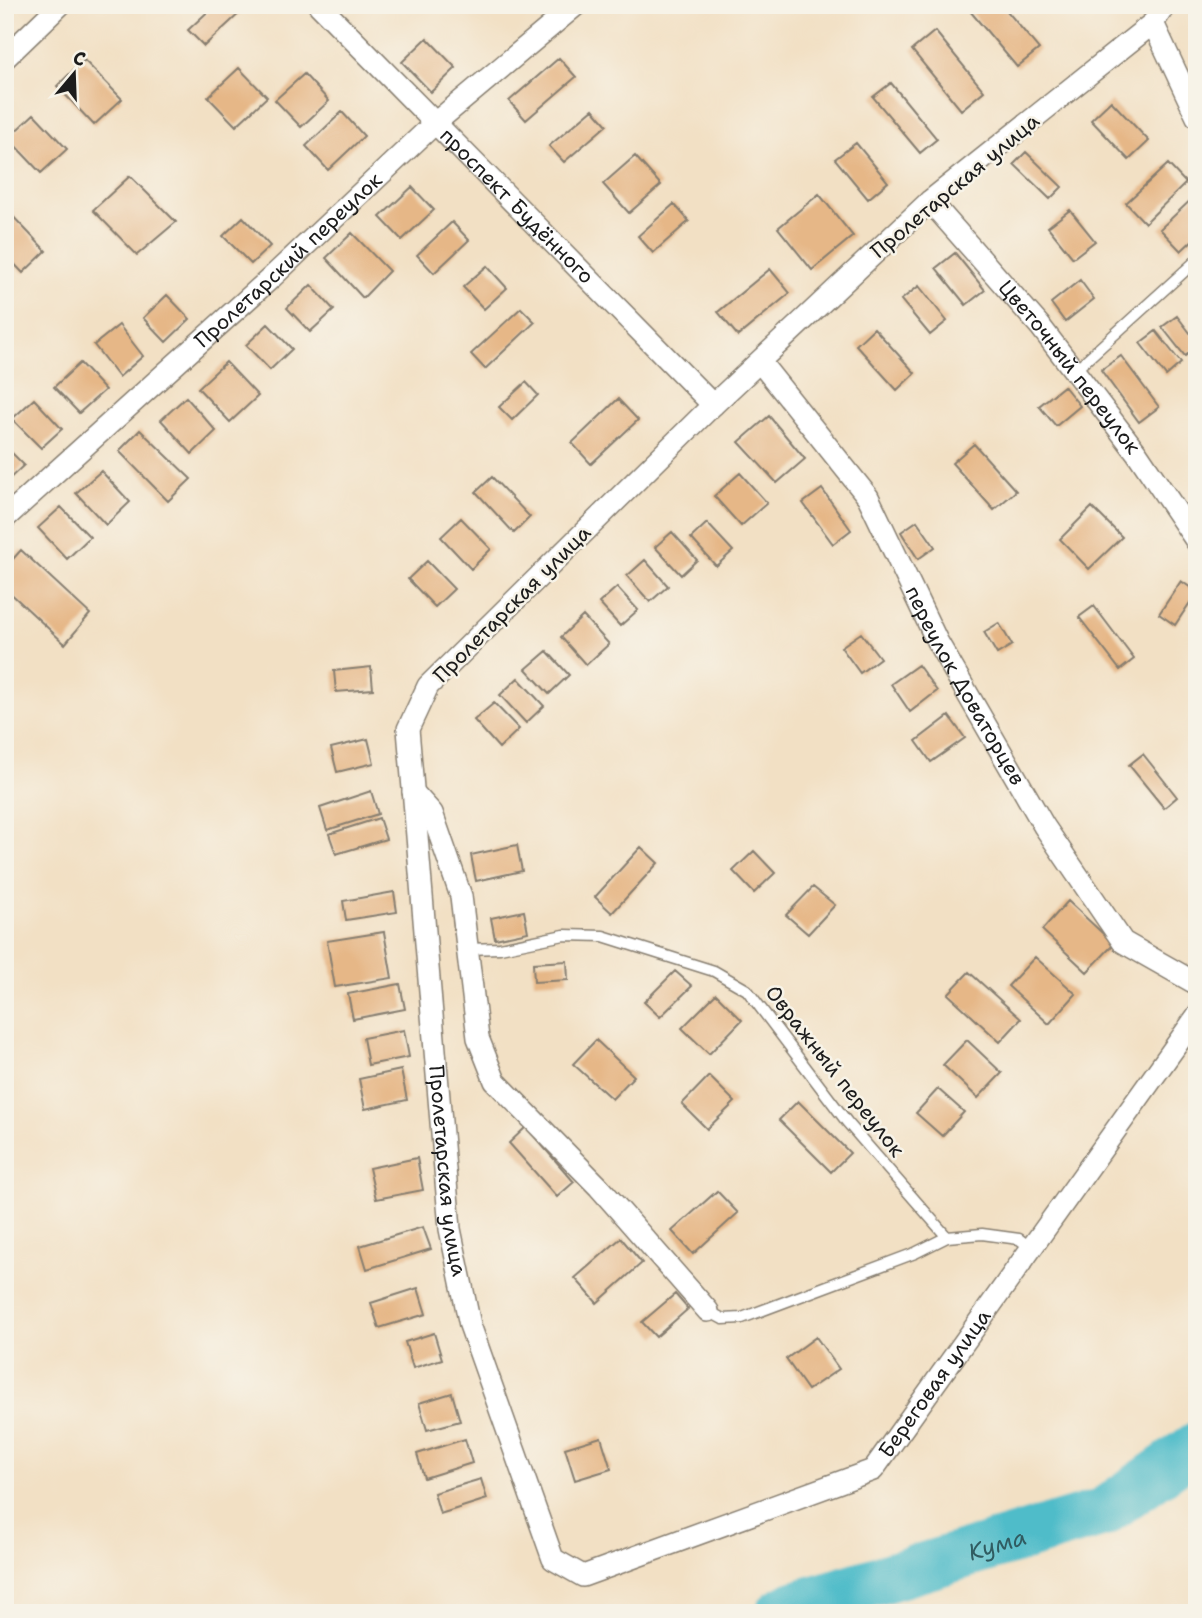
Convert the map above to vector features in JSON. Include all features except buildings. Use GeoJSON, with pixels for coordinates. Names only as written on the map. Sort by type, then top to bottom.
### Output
{"type":"FeatureCollection","features":[{"type":"Feature","properties":{"kind":"street"},"geometry":{"type":"LineString","coordinates":[[5,58],[60,5]]}},
{"type":"Feature","properties":{"kind":"street","name":"проспект Будённого"},"geometry":{"type":"LineString","coordinates":[[319,5],[713,405]]}},
{"type":"Feature","properties":{"kind":"street","name":"Пролетарский переулок"},"geometry":{"type":"LineString","coordinates":[[5,518],[272,277],[435,123],[576,5]]}},
{"type":"Feature","properties":{"kind":"street"},"geometry":{"type":"LineString","coordinates":[[1159,14],[1197,117]]}},
{"type":"Feature","properties":{"kind":"street","name":"Пролетарская улица"},"geometry":{"type":"LineString","coordinates":[[553,1559],[470,1325],[450,1229],[408,729],[428,686],[713,405],[930,201],[1159,14]]}},
{"type":"Feature","properties":{"kind":"street","name":"Цветочный переулок"},"geometry":{"type":"LineString","coordinates":[[930,201],[1040,326],[1137,453],[1197,541]]}},
{"type":"Feature","properties":{"kind":"street","name":"переулок Доваторцев"},"geometry":{"type":"LineString","coordinates":[[760,362],[868,497],[937,640],[1045,826],[1123,942],[1197,984]]}},
{"type":"Feature","properties":{"kind":"street"},"geometry":{"type":"LineString","coordinates":[[413,792],[432,813],[461,896],[478,1038],[495,1081],[599,1186],[708,1311]]}},
{"type":"Feature","properties":{"kind":"street","name":"Береговая улица"},"geometry":{"type":"LineString","coordinates":[[553,1559],[583,1576],[873,1470],[1197,1016]]}},
{"type":"Feature","properties":{"kind":"lane"},"geometry":{"type":"LineString","coordinates":[[1074,371],[1197,260]]}},
{"type":"Feature","properties":{"kind":"lane","name":"Овражный переулок"},"geometry":{"type":"LineString","coordinates":[[467,949],[500,948],[564,935],[603,936],[714,971],[747,990],[847,1122],[947,1237]]}},
{"type":"Feature","properties":{"kind":"lane"},"geometry":{"type":"LineString","coordinates":[[708,1311],[723,1319],[742,1318],[915,1253],[947,1237],[982,1234],[1019,1239],[1031,1248]]}},
{"type":"Feature","properties":{"kind":"waterway","name":"Кума"},"geometry":{"type":"LineString","coordinates":[[780,1613],[793,1606],[1102,1513],[1197,1446]]}}]}
